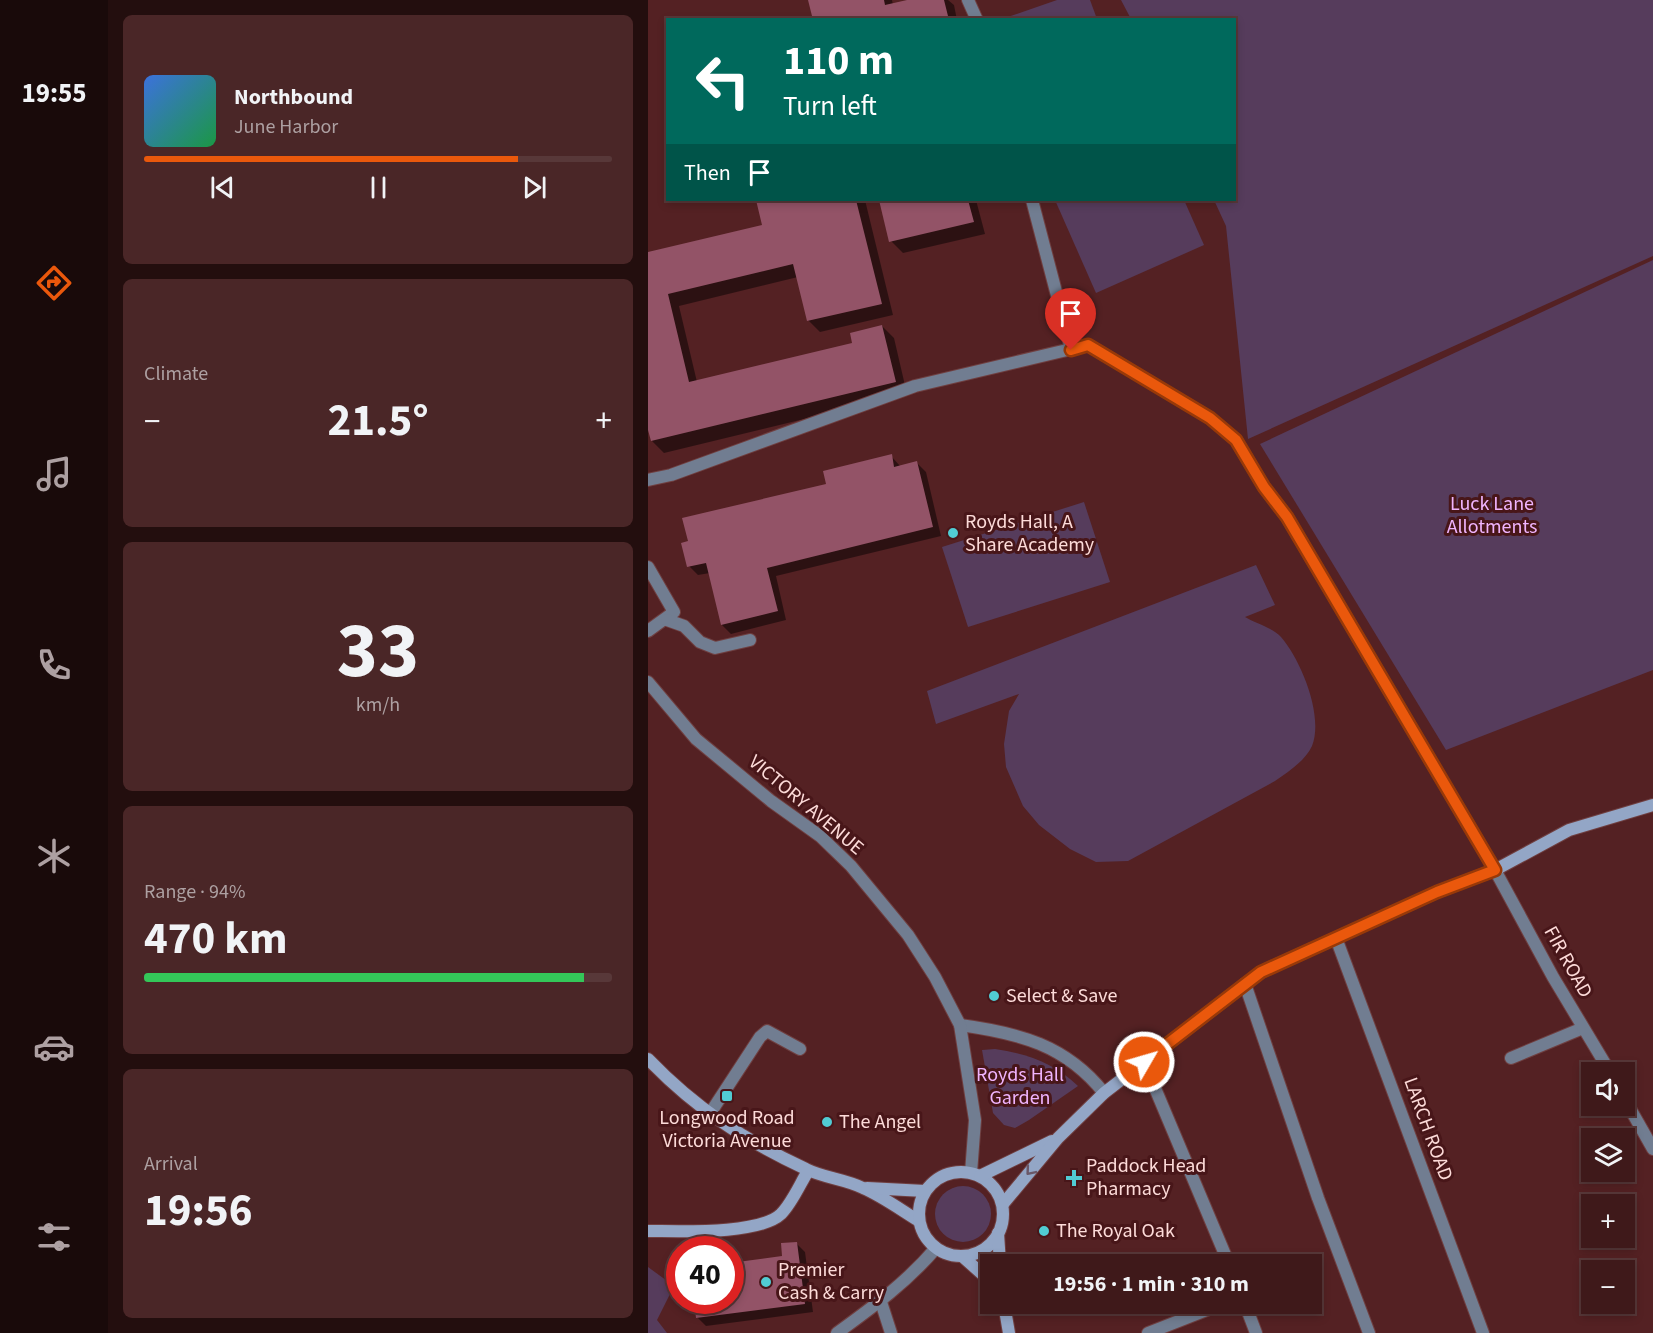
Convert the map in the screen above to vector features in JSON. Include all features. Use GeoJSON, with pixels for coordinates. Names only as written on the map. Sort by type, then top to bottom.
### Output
{"type":"FeatureCollection","features":[{"type":"Feature","properties":{"kind":"street"},"geometry":{"type":"LineString","coordinates":[[968,0],[975,18]]}},
{"type":"Feature","properties":{"kind":"street"},"geometry":{"type":"LineString","coordinates":[[1032,201],[1071,350]]}},
{"type":"Feature","properties":{"kind":"street","name":"FIR ROAD"},"geometry":{"type":"LineString","coordinates":[[648,480],[671,475],[915,386],[1088,345],[1210,418],[1236,440],[1264,487],[1287,517],[1495,870],[1604,1062]]}},
{"type":"Feature","properties":{"kind":"street"},"geometry":{"type":"LineString","coordinates":[[648,567],[674,612],[667,620],[648,631]]}},
{"type":"Feature","properties":{"kind":"street"},"geometry":{"type":"LineString","coordinates":[[667,620],[684,626],[700,642],[716,648],[750,640]]}},
{"type":"Feature","properties":{"kind":"street","name":"VICTORY AVENUE"},"geometry":{"type":"LineString","coordinates":[[648,682],[696,740],[771,801],[820,836],[851,866],[908,935],[935,977],[960,1026],[975,1119],[976,1174]]}},
{"type":"Feature","properties":{"kind":"street"},"geometry":{"type":"LineString","coordinates":[[1002,1204],[1058,1138],[1104,1093],[1261,972],[1437,892],[1495,870],[1569,831],[1653,805]]}},
{"type":"Feature","properties":{"kind":"street","name":"LARCH ROAD"},"geometry":{"type":"LineString","coordinates":[[1336,938],[1483,1333]]}},
{"type":"Feature","properties":{"kind":"street"},"geometry":{"type":"LineString","coordinates":[[1245,984],[1318,1198],[1369,1333]]}},
{"type":"Feature","properties":{"kind":"street"},"geometry":{"type":"LineString","coordinates":[[960,1026],[1001,1030],[1047,1046],[1072,1060],[1090,1075],[1104,1093]]}},
{"type":"Feature","properties":{"kind":"street"},"geometry":{"type":"LineString","coordinates":[[1511,1058],[1583,1028]]}},
{"type":"Feature","properties":{"kind":"street"},"geometry":{"type":"LineString","coordinates":[[709,1115],[760,1037],[767,1031],[800,1049]]}},
{"type":"Feature","properties":{"kind":"street"},"geometry":{"type":"LineString","coordinates":[[648,1059],[677,1089],[709,1115],[749,1140],[808,1170],[863,1188],[919,1221]]}},
{"type":"Feature","properties":{"kind":"street"},"geometry":{"type":"LineString","coordinates":[[1144,1062],[1225,1254]]}},
{"type":"Feature","properties":{"kind":"street"},"geometry":{"type":"LineString","coordinates":[[1634,1116],[1653,1149]]}},
{"type":"Feature","properties":{"kind":"street"},"geometry":{"type":"LineString","coordinates":[[976,1174],[1058,1138]]}},
{"type":"Feature","properties":{"kind":"street"},"geometry":{"type":"LineString","coordinates":[[648,1231],[722,1230],[766,1222],[780,1215],[808,1170]]}},
{"type":"Feature","properties":{"kind":"street"},"geometry":{"type":"LineString","coordinates":[[962,1256],[987,1248],[998,1233],[1003,1219],[1002,1204],[994,1188],[976,1174],[963,1171],[942,1175],[924,1191],[919,1205],[919,1221],[922,1231],[936,1248],[962,1256],[980,1272]]}},
{"type":"Feature","properties":{"kind":"street"},"geometry":{"type":"LineString","coordinates":[[863,1188],[924,1191]]}},
{"type":"Feature","properties":{"kind":"street"},"geometry":{"type":"LineString","coordinates":[[998,1233],[999,1254]]}},
{"type":"Feature","properties":{"kind":"street"},"geometry":{"type":"LineString","coordinates":[[837,1333],[881,1302],[919,1268],[936,1248]]}},
{"type":"Feature","properties":{"kind":"street"},"geometry":{"type":"LineString","coordinates":[[881,1302],[891,1333]]}},
{"type":"Feature","properties":{"kind":"street"},"geometry":{"type":"LineString","coordinates":[[1006,1314],[1010,1333]]}},
{"type":"Feature","properties":{"kind":"street"},"geometry":{"type":"LineString","coordinates":[[1148,1333],[1196,1314]]}},
{"type":"Feature","properties":{"kind":"street"},"geometry":{"type":"LineString","coordinates":[[1249,1314],[1256,1333]]}},
{"type":"Feature","properties":{"kind":"green space"},"geometry":{"type":"Polygon","coordinates":[[[1057,0],[1090,0],[1097,18],[1005,18],[1057,0]]]}},
{"type":"Feature","properties":{"kind":"green space"},"geometry":{"type":"Polygon","coordinates":[[[1121,0],[1653,0],[1653,256],[1248,439],[1226,226],[1214,201],[1236,201],[1236,18],[1130,18],[1121,0]]]}},
{"type":"Feature","properties":{"kind":"green space"},"geometry":{"type":"Polygon","coordinates":[[[1055,201],[1184,201],[1204,245],[1096,293],[1055,201]]]}},
{"type":"Feature","properties":{"kind":"green space","name":"Luck Lane Allotments"},"geometry":{"type":"Polygon","coordinates":[[[1653,260],[1653,670],[1446,750],[1260,444],[1653,260]]]}},
{"type":"Feature","properties":{"kind":"green space"},"geometry":{"type":"Polygon","coordinates":[[[1084,502],[1110,582],[968,627],[942,547],[1084,502]]]}},
{"type":"Feature","properties":{"kind":"green space"},"geometry":{"type":"Polygon","coordinates":[[[1256,565],[1275,605],[1245,617],[1278,634],[1296,660],[1313,704],[1315,734],[1312,746],[1301,761],[1275,781],[1128,861],[1096,862],[1070,849],[1039,825],[1023,806],[1006,767],[1004,744],[1009,711],[1019,694],[936,724],[927,691],[1256,565]]]}},
{"type":"Feature","properties":{"kind":"green space","name":"Royds Hall Garden"},"geometry":{"type":"Polygon","coordinates":[[[995,1049],[1040,1061],[1060,1071],[1078,1086],[1015,1128],[1004,1125],[993,1113],[982,1050],[995,1049]]]}},
{"type":"Feature","properties":{"kind":"green space"},"geometry":{"type":"Polygon","coordinates":[[[958,1186],[968,1186],[983,1194],[989,1203],[991,1214],[989,1225],[983,1234],[968,1242],[958,1242],[947,1237],[940,1230],[935,1219],[935,1209],[940,1198],[947,1191],[958,1186]]]}},
{"type":"Feature","properties":{"kind":"green space"},"geometry":{"type":"Polygon","coordinates":[[[648,1267],[666,1280],[666,1302],[657,1320],[667,1333],[648,1333],[648,1267]]]}},
{"type":"Feature","properties":{"kind":"building"},"geometry":{"type":"Polygon","coordinates":[[[808,0],[884,0],[885,5],[907,0],[944,0],[948,18],[812,18],[808,0]]]}},
{"type":"Feature","properties":{"kind":"building"},"geometry":{"type":"Polygon","coordinates":[[[756,201],[856,201],[882,304],[807,321],[793,264],[668,294],[689,382],[852,343],[850,333],[882,325],[896,382],[651,441],[648,430],[648,252],[762,225],[756,201]]]}},
{"type":"Feature","properties":{"kind":"building"},"geometry":{"type":"Polygon","coordinates":[[[879,201],[968,201],[974,222],[889,242],[879,201]]]}},
{"type":"Feature","properties":{"kind":"building"},"geometry":{"type":"Polygon","coordinates":[[[892,454],[894,467],[917,461],[933,527],[767,568],[778,611],[721,625],[706,563],[687,567],[681,543],[688,541],[682,518],[826,484],[823,471],[892,454]]]}},
{"type":"Feature","properties":{"kind":"building","name":"Premier Cash & Carry"},"geometry":{"type":"Polygon","coordinates":[[[797,1242],[805,1304],[744,1312],[744,1261],[782,1256],[781,1243],[797,1242]]]}},
{"type":"Feature","properties":{"kind":"building","name":"Premier Cash & Carry"},"geometry":{"type":"Polygon","coordinates":[[[696,1314],[727,1314],[696,1318],[696,1314]]]}},
{"type":"Feature","properties":{"kind":"place","name":"Royds Hall, A Share Academy"},"geometry":{"type":"Point","coordinates":[953,533]}},
{"type":"Feature","properties":{"kind":"place","name":"Select & Save"},"geometry":{"type":"Point","coordinates":[994,996]}},
{"type":"Feature","properties":{"kind":"place","name":"Longwood Road Victoria Avenue"},"geometry":{"type":"Point","coordinates":[727,1096]}},
{"type":"Feature","properties":{"kind":"place","name":"The Angel"},"geometry":{"type":"Point","coordinates":[827,1122]}},
{"type":"Feature","properties":{"kind":"place","name":"Paddock Head Pharmacy"},"geometry":{"type":"Point","coordinates":[1074,1178]}},
{"type":"Feature","properties":{"kind":"place","name":"The Royal Oak"},"geometry":{"type":"Point","coordinates":[1044,1231]}},
{"type":"Feature","properties":{"kind":"place","name":"Premier Cash & Carry"},"geometry":{"type":"Point","coordinates":[766,1282]}},
{"type":"Feature","properties":{"kind":"route"},"geometry":{"type":"LineString","coordinates":[[1071,350],[1088,345],[1210,418],[1236,440],[1264,487],[1287,517],[1495,870],[1437,892],[1261,972],[1144,1062]]}}]}
